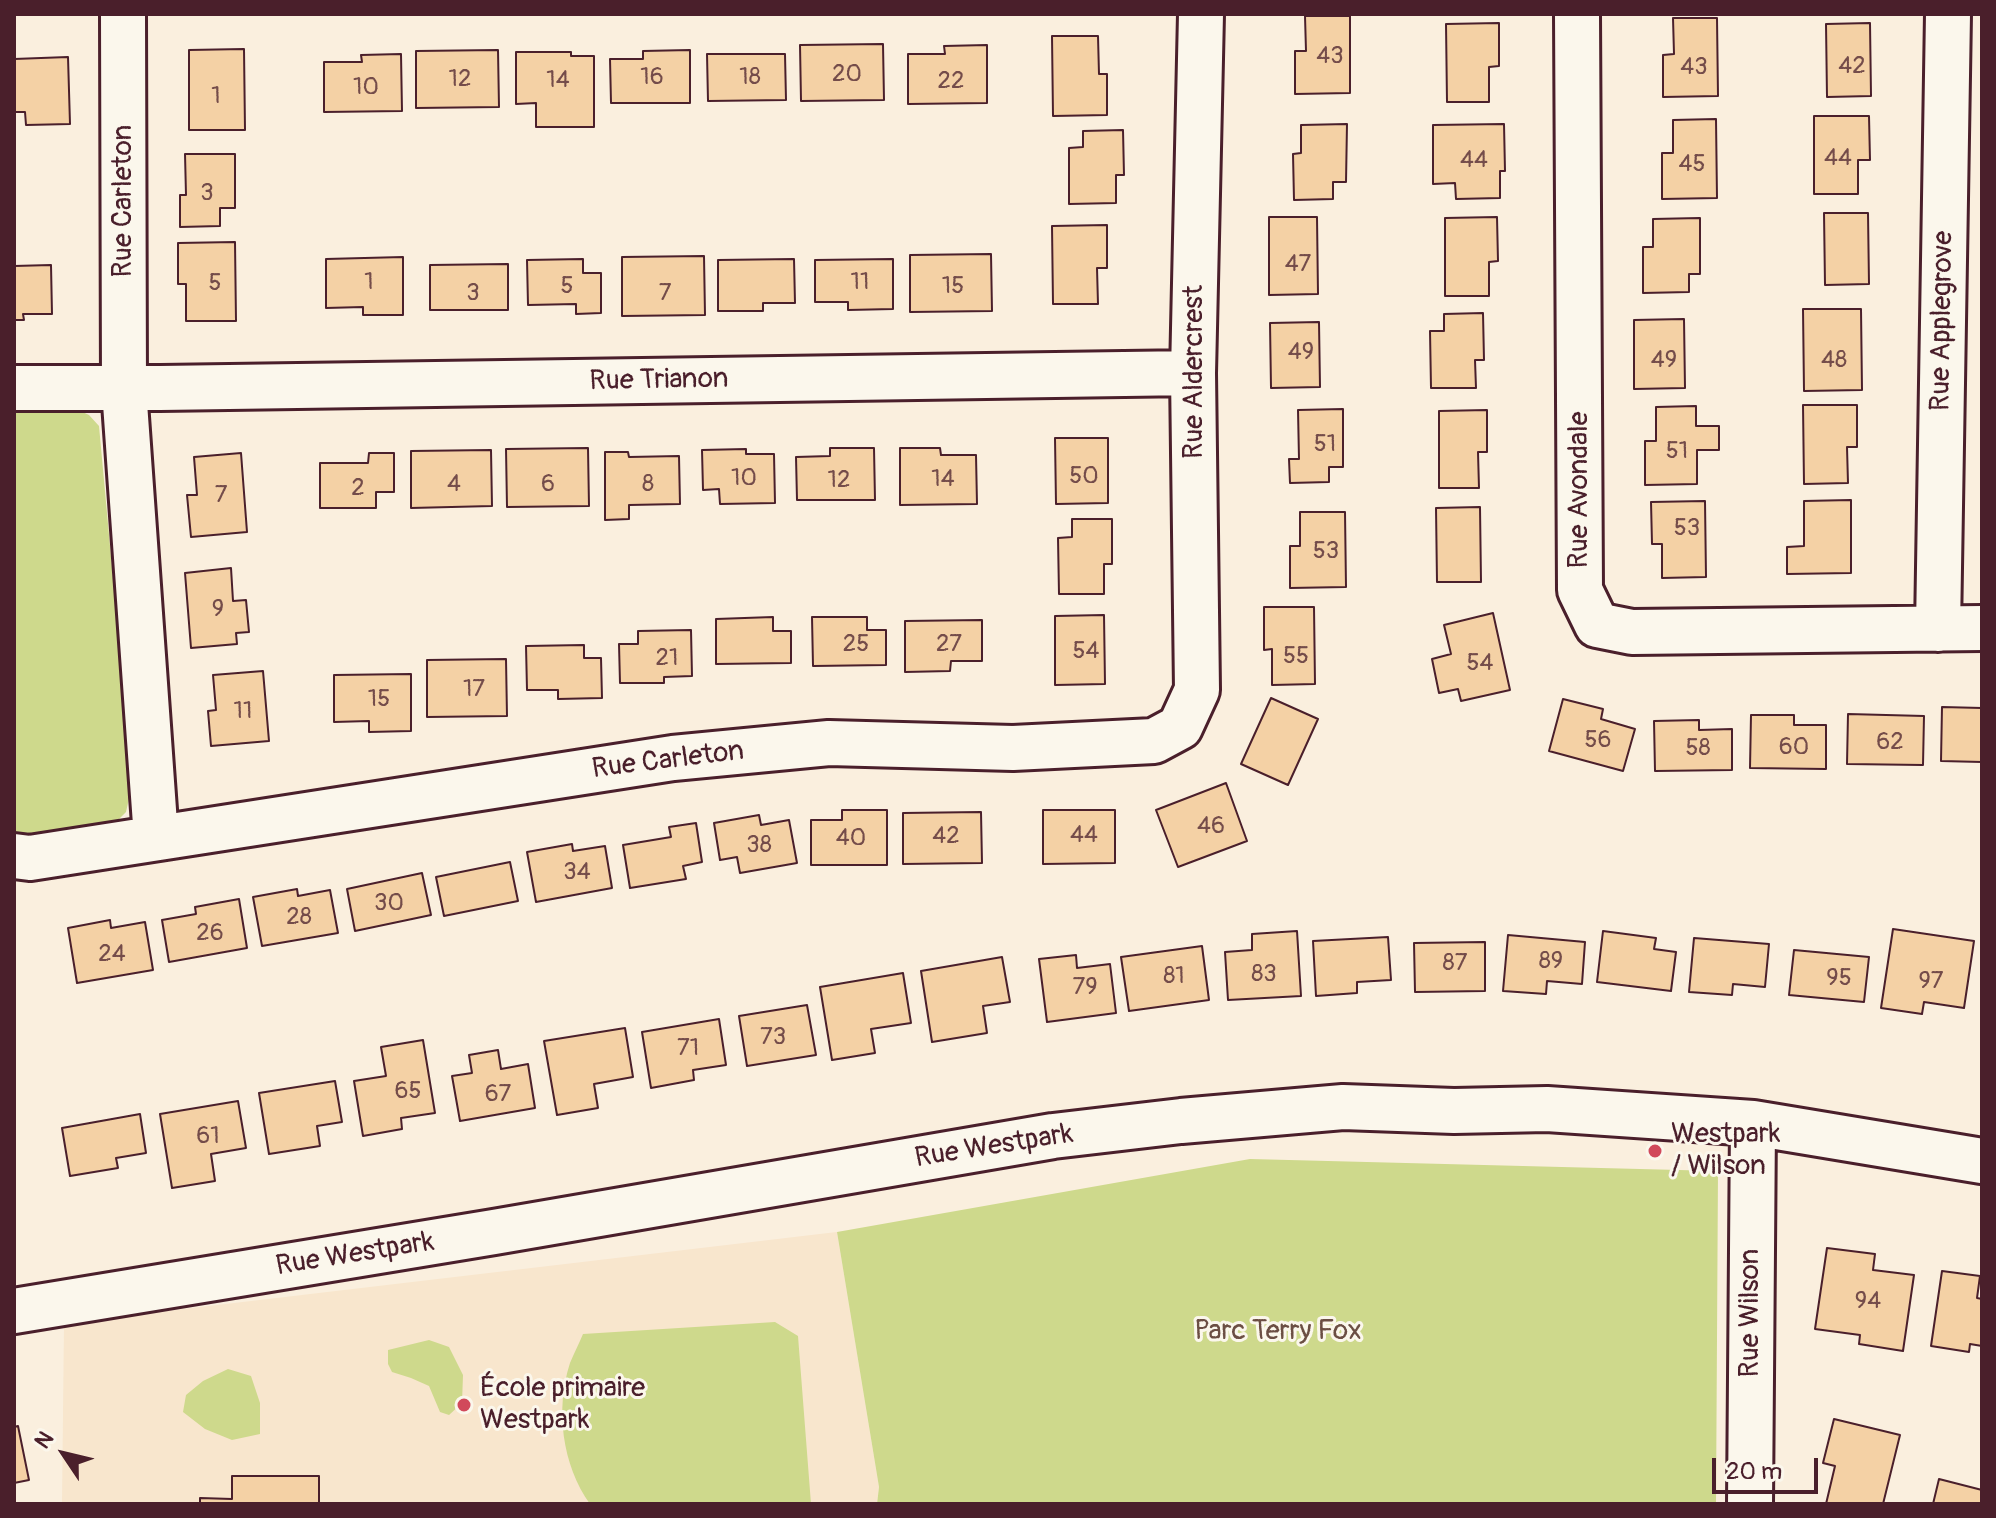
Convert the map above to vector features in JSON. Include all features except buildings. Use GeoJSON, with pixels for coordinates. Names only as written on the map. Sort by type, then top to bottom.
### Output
{"type":"FeatureCollection","features":[{"type":"Feature","properties":{"kind":"street","name":"Rue Carleton"},"geometry":{"type":"LineString","coordinates":[[123,14],[124,389],[156,838]]}},
{"type":"Feature","properties":{"kind":"street","name":"Rue Aldercrest"},"geometry":{"type":"LineString","coordinates":[[1180,727],[1197,690],[1193,373],[1201,14]]}},
{"type":"Feature","properties":{"kind":"street","name":"Rue Avondale"},"geometry":{"type":"LineString","coordinates":[[1577,14],[1580,590],[1597,625],[1632,632],[1982,628]]}},
{"type":"Feature","properties":{"kind":"street","name":"Rue Applegrove"},"geometry":{"type":"LineString","coordinates":[[1938,629],[1948,14]]}},
{"type":"Feature","properties":{"kind":"street","name":"Rue Trianon"},"geometry":{"type":"LineString","coordinates":[[124,389],[1193,373]]}},
{"type":"Feature","properties":{"kind":"street"},"geometry":{"type":"LineString","coordinates":[[14,388],[124,389]]}},
{"type":"Feature","properties":{"kind":"street","name":"Rue Carleton"},"geometry":{"type":"LineString","coordinates":[[14,856],[30,858],[673,758],[829,743],[1013,748],[1154,741],[1180,727]]}},
{"type":"Feature","properties":{"kind":"street","name":"Rue Westpark"},"geometry":{"type":"LineString","coordinates":[[14,1311],[494,1232],[1010,1142],[1181,1121],[1343,1107],[1454,1111],[1547,1109],[1753,1123],[1982,1161]]}},
{"type":"Feature","properties":{"kind":"street","name":"Rue Wilson"},"geometry":{"type":"LineString","coordinates":[[1750,1504],[1753,1123]]}},
{"type":"Feature","properties":{"kind":"shaded area","name":"École primaire Westpark"},"geometry":{"type":"Polygon","coordinates":[[[837,1232],[879,1487],[877,1504],[62,1504],[64,1323],[837,1232]]]}},
{"type":"Feature","properties":{"kind":"green space"},"geometry":{"type":"Polygon","coordinates":[[[14,406],[74,408],[89,415],[99,426],[132,785],[126,812],[112,826],[26,837],[14,832],[14,406]]]}},
{"type":"Feature","properties":{"kind":"green space","name":"Parc Terry Fox"},"geometry":{"type":"Polygon","coordinates":[[[1250,1159],[1718,1171],[1716,1504],[877,1504],[879,1487],[837,1232],[1250,1159]]]}},
{"type":"Feature","properties":{"kind":"green space"},"geometry":{"type":"Polygon","coordinates":[[[775,1322],[798,1336],[811,1504],[590,1504],[580,1489],[567,1454],[562,1418],[565,1381],[583,1334],[775,1322]]]}},
{"type":"Feature","properties":{"kind":"green space"},"geometry":{"type":"Polygon","coordinates":[[[429,1340],[449,1347],[463,1375],[462,1403],[449,1415],[440,1412],[429,1386],[392,1372],[388,1364],[388,1350],[429,1340]]]}},
{"type":"Feature","properties":{"kind":"green space"},"geometry":{"type":"Polygon","coordinates":[[[228,1369],[251,1376],[260,1403],[260,1434],[232,1440],[205,1429],[183,1412],[186,1395],[203,1381],[228,1369]]]}},
{"type":"Feature","properties":{"kind":"place","name":"Westpark / Wilson"},"geometry":{"type":"Point","coordinates":[1655,1151]}},
{"type":"Feature","properties":{"kind":"place","name":"École primaire Westpark"},"geometry":{"type":"Point","coordinates":[464,1405]}}]}
